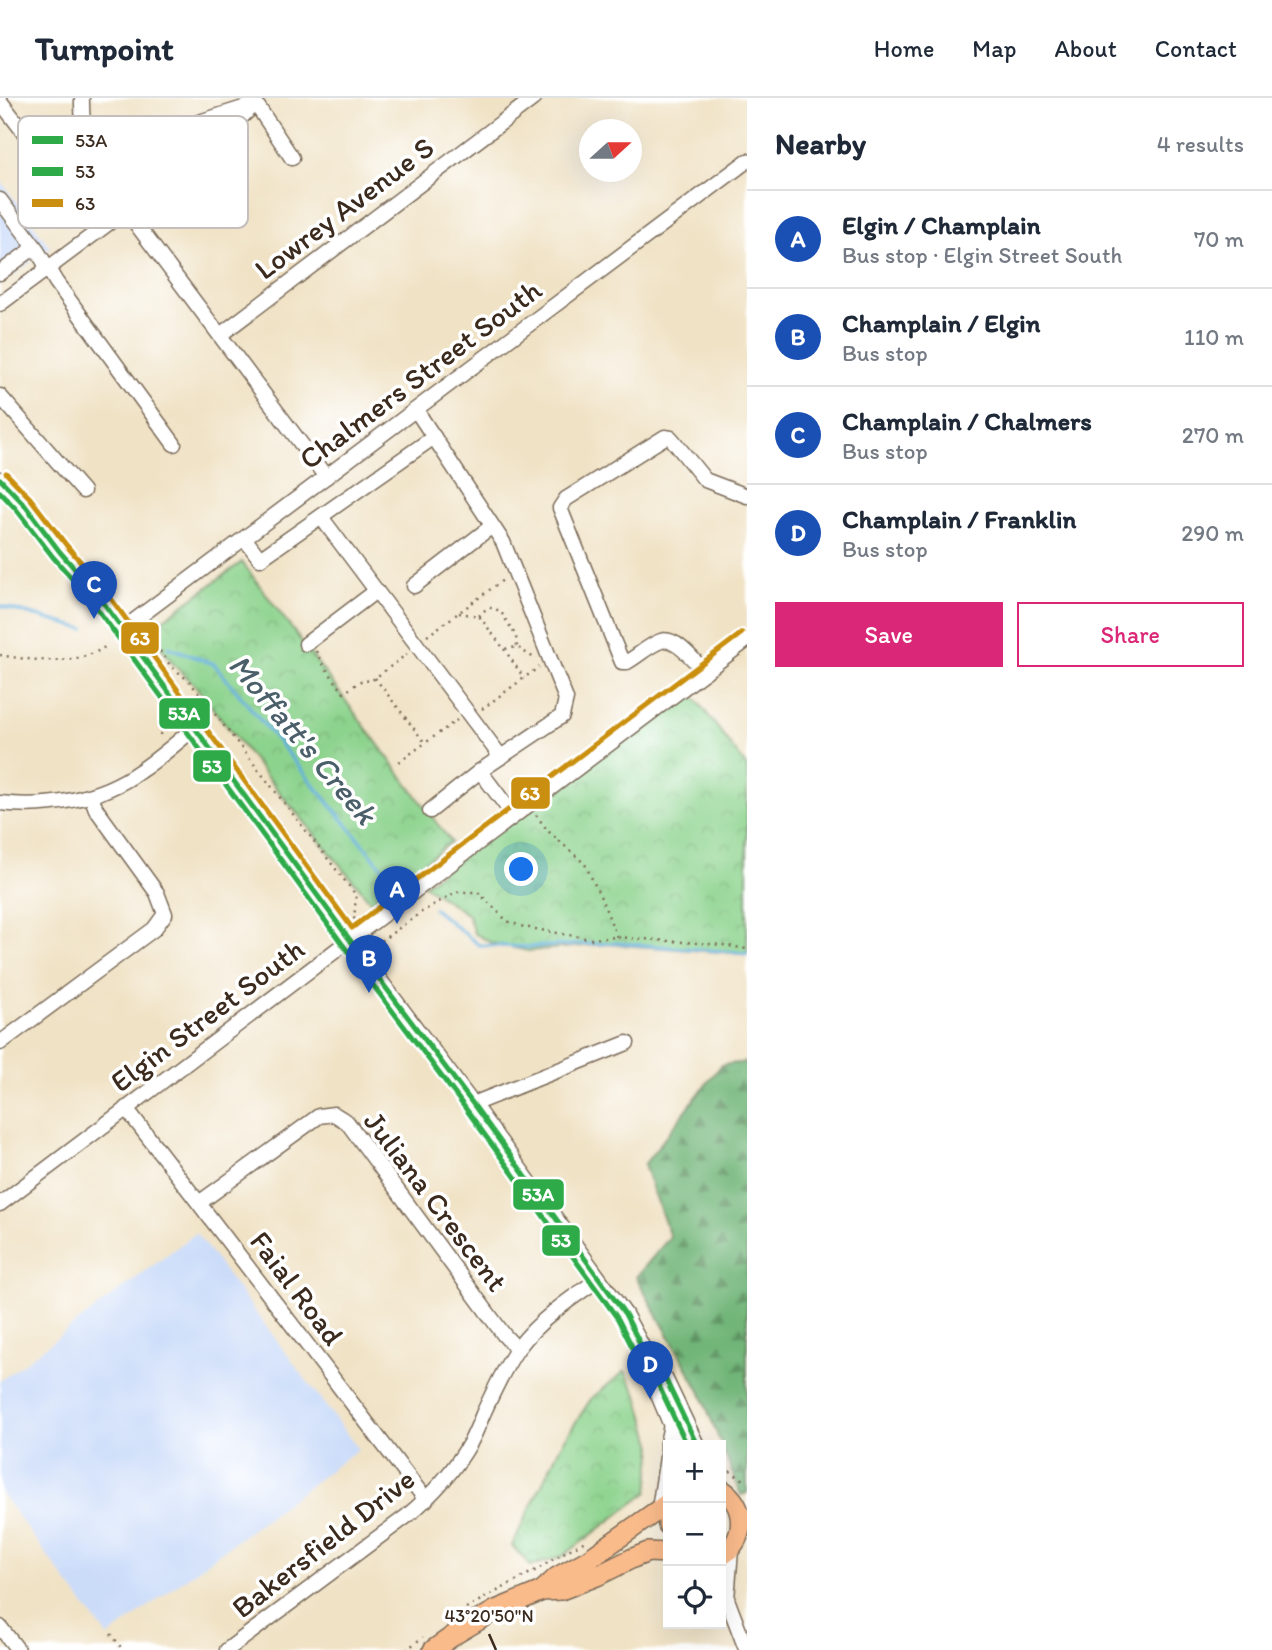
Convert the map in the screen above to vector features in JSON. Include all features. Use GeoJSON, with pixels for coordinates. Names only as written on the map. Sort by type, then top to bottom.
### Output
{"type":"FeatureCollection","features":[{"type":"Feature","properties":{"kind":"main road"},"geometry":{"type":"LineString","coordinates":[[728,1491],[736,1501],[743,1523],[733,1547]]}},
{"type":"Feature","properties":{"kind":"main road"},"geometry":{"type":"LineString","coordinates":[[428,1644],[457,1633],[496,1611],[542,1591],[557,1577],[663,1516]]}},
{"type":"Feature","properties":{"kind":"main road"},"geometry":{"type":"LineString","coordinates":[[542,1591],[561,1590],[648,1552],[663,1553]]}},
{"type":"Feature","properties":{"kind":"street"},"geometry":{"type":"LineString","coordinates":[[82,98],[82,116]]}},
{"type":"Feature","properties":{"kind":"street","name":"Lowrey Avenue S"},"geometry":{"type":"LineString","coordinates":[[220,335],[534,98]]}},
{"type":"Feature","properties":{"kind":"street"},"geometry":{"type":"LineString","coordinates":[[0,101],[18,125]]}},
{"type":"Feature","properties":{"kind":"street"},"geometry":{"type":"LineString","coordinates":[[215,116],[255,101]]}},
{"type":"Feature","properties":{"kind":"street"},"geometry":{"type":"LineString","coordinates":[[255,101],[292,158]]}},
{"type":"Feature","properties":{"kind":"street"},"geometry":{"type":"LineString","coordinates":[[240,116],[255,101]]}},
{"type":"Feature","properties":{"kind":"street","name":"Chalmers Street South"},"geometry":{"type":"LineString","coordinates":[[123,629],[747,161]]}},
{"type":"Feature","properties":{"kind":"street"},"geometry":{"type":"LineString","coordinates":[[0,200],[18,224]]}},
{"type":"Feature","properties":{"kind":"street"},"geometry":{"type":"LineString","coordinates":[[21,228],[56,282],[174,444]]}},
{"type":"Feature","properties":{"kind":"street"},"geometry":{"type":"LineString","coordinates":[[0,304],[97,228]]}},
{"type":"Feature","properties":{"kind":"street"},"geometry":{"type":"LineString","coordinates":[[138,228],[326,477]]}},
{"type":"Feature","properties":{"kind":"street"},"geometry":{"type":"LineString","coordinates":[[0,273],[35,247]]}},
{"type":"Feature","properties":{"kind":"street"},"geometry":{"type":"LineString","coordinates":[[0,396],[83,491]]}},
{"type":"Feature","properties":{"kind":"street"},"geometry":{"type":"LineString","coordinates":[[416,410],[503,542],[546,661],[566,699],[562,716],[480,771],[430,811]]}},
{"type":"Feature","properties":{"kind":"street"},"geometry":{"type":"LineString","coordinates":[[245,539],[260,559],[434,437]]}},
{"type":"Feature","properties":{"kind":"street"},"geometry":{"type":"LineString","coordinates":[[705,672],[677,643],[668,640],[660,641],[627,662],[622,662],[560,508],[566,499],[665,438],[671,438],[705,480],[747,496]]}},
{"type":"Feature","properties":{"kind":"street"},"geometry":{"type":"LineString","coordinates":[[0,479],[23,503],[60,552],[97,594],[625,1314],[653,1369],[654,1385],[677,1440]]}},
{"type":"Feature","properties":{"kind":"street"},"geometry":{"type":"LineString","coordinates":[[321,517],[501,757]]}},
{"type":"Feature","properties":{"kind":"street"},"geometry":{"type":"LineString","coordinates":[[414,586],[492,526]]}},
{"type":"Feature","properties":{"kind":"street"},"geometry":{"type":"LineString","coordinates":[[306,644],[376,591]]}},
{"type":"Feature","properties":{"kind":"street","name":"Elgin Street South"},"geometry":{"type":"LineString","coordinates":[[0,1204],[747,640]]}},
{"type":"Feature","properties":{"kind":"street"},"geometry":{"type":"LineString","coordinates":[[0,803],[54,803],[91,796],[140,772],[196,727]]}},
{"type":"Feature","properties":{"kind":"street"},"geometry":{"type":"LineString","coordinates":[[480,771],[514,816]]}},
{"type":"Feature","properties":{"kind":"street"},"geometry":{"type":"LineString","coordinates":[[0,1044],[154,929],[165,914],[157,893],[96,809],[91,796]]}},
{"type":"Feature","properties":{"kind":"street"},"geometry":{"type":"LineString","coordinates":[[473,1104],[627,1043]]}},
{"type":"Feature","properties":{"kind":"street","name":"Faial Road"},"geometry":{"type":"LineString","coordinates":[[126,1108],[426,1500]]}},
{"type":"Feature","properties":{"kind":"street","name":"Juliana Crescent"},"geometry":{"type":"LineString","coordinates":[[199,1203],[319,1116],[334,1114],[347,1122],[517,1349]]}},
{"type":"Feature","properties":{"kind":"street","name":"Bakersfield Drive"},"geometry":{"type":"LineString","coordinates":[[227,1650],[426,1500],[450,1473],[471,1442],[493,1390],[517,1349],[556,1310],[599,1279]]}},
{"type":"Feature","properties":{"kind":"street"},"geometry":{"type":"LineString","coordinates":[[653,1369],[665,1378],[695,1440]]}},
{"type":"Feature","properties":{"kind":"street"},"geometry":{"type":"LineString","coordinates":[[666,1503],[667,1443],[671,1423]]}},
{"type":"Feature","properties":{"kind":"street"},"geometry":{"type":"LineString","coordinates":[[733,1547],[727,1599],[746,1650]]}},
{"type":"Feature","properties":{"kind":"street"},"geometry":{"type":"LineString","coordinates":[[726,1614],[746,1650]]}},
{"type":"Feature","properties":{"kind":"street"},"geometry":{"type":"LineString","coordinates":[[0,1627],[18,1650]]}},
{"type":"Feature","properties":{"kind":"path"},"geometry":{"type":"LineString","coordinates":[[478,616],[487,608],[501,612],[516,636],[517,647]]}},
{"type":"Feature","properties":{"kind":"path"},"geometry":{"type":"LineString","coordinates":[[458,613],[478,616],[524,678]]}},
{"type":"Feature","properties":{"kind":"path"},"geometry":{"type":"LineString","coordinates":[[144,628],[170,665],[190,682],[356,895],[350,940]]}},
{"type":"Feature","properties":{"kind":"path"},"geometry":{"type":"LineString","coordinates":[[0,655],[56,660],[89,656],[106,646]]}},
{"type":"Feature","properties":{"kind":"path"},"geometry":{"type":"LineString","coordinates":[[399,762],[546,661],[517,647],[504,649]]}},
{"type":"Feature","properties":{"kind":"path"},"geometry":{"type":"LineString","coordinates":[[374,678],[425,743]]}},
{"type":"Feature","properties":{"kind":"path"},"geometry":{"type":"LineString","coordinates":[[160,735],[163,722]]}},
{"type":"Feature","properties":{"kind":"path"},"geometry":{"type":"LineString","coordinates":[[536,816],[548,831],[585,864],[617,937]]}},
{"type":"Feature","properties":{"kind":"path"},"geometry":{"type":"LineString","coordinates":[[374,942],[381,941],[456,892],[478,892],[507,921],[524,927],[591,939],[617,937],[747,949]]}},
{"type":"Feature","properties":{"kind":"path"},"geometry":{"type":"LineString","coordinates":[[726,1468],[747,1481]]}},
{"type":"Feature","properties":{"kind":"path"},"geometry":{"type":"LineString","coordinates":[[465,1609],[584,1541]]}},
{"type":"Feature","properties":{"kind":"path"},"geometry":{"type":"LineString","coordinates":[[111,1634],[123,1650]]}},
{"type":"Feature","properties":{"kind":"path"},"geometry":{"type":"LineString","coordinates":[[406,1650],[428,1644]]}},
{"type":"Feature","properties":{"kind":"shaded area"},"geometry":{"type":"Polygon","coordinates":[[[0,180],[18,204],[18,228],[36,228],[50,247],[0,285],[0,180]]]}},
{"type":"Feature","properties":{"kind":"shaded area"},"geometry":{"type":"Polygon","coordinates":[[[196,1233],[358,1449],[108,1637],[0,1492],[0,1381],[196,1233]]]}},
{"type":"Feature","properties":{"kind":"green space"},"geometry":{"type":"Polygon","coordinates":[[[242,562],[451,842],[371,902],[193,683],[175,666],[149,630],[242,562]]]}},
{"type":"Feature","properties":{"kind":"green space"},"geometry":{"type":"Polygon","coordinates":[[[687,687],[747,767],[747,954],[607,944],[528,951],[492,943],[474,933],[468,915],[424,885],[687,687]]]}},
{"type":"Feature","properties":{"kind":"green space"},"geometry":{"type":"Polygon","coordinates":[[[747,1062],[747,1493],[741,1495],[726,1457],[726,1440],[719,1440],[700,1391],[636,1277],[670,1237],[644,1165],[721,1065],[747,1062]]]}},
{"type":"Feature","properties":{"kind":"green space"},"geometry":{"type":"Polygon","coordinates":[[[625,1371],[638,1396],[653,1446],[648,1492],[563,1556],[531,1566],[512,1546],[561,1445],[591,1399],[625,1371]]]}},
{"type":"Feature","properties":{"kind":"waterway","name":"Moffatt's Creek"},"geometry":{"type":"LineString","coordinates":[[0,606],[84,629]]}},
{"type":"Feature","properties":{"kind":"waterway","name":"Moffatt's Creek"},"geometry":{"type":"LineString","coordinates":[[168,647],[214,664],[391,878]]}},
{"type":"Feature","properties":{"kind":"waterway","name":"Moffatt's Creek"},"geometry":{"type":"LineString","coordinates":[[434,909],[479,945],[527,947],[614,943],[747,954]]}},
{"type":"Feature","properties":{"kind":"transit line","name":"63"},"geometry":{"type":"LineString","coordinates":[[6,473],[30,498],[104,589],[352,928],[742,633]]}},
{"type":"Feature","properties":{"kind":"transit line","name":"53A"},"geometry":{"type":"LineString","coordinates":[[0,479],[23,503],[60,552],[97,594],[625,1314],[653,1369],[665,1378],[695,1440]]}},
{"type":"Feature","properties":{"kind":"transit line","name":"53"},"geometry":{"type":"LineString","coordinates":[[0,492],[90,599],[618,1319],[646,1374],[658,1384],[685,1440]]}},
{"type":"Feature","properties":{"kind":"place","name":"Champlain / Chalmers"},"geometry":{"type":"Point","coordinates":[94,619]}},
{"type":"Feature","properties":{"kind":"place","name":"Elgin / Champlain"},"geometry":{"type":"Point","coordinates":[397,924]}},
{"type":"Feature","properties":{"kind":"place","name":"Champlain / Elgin"},"geometry":{"type":"Point","coordinates":[369,993]}},
{"type":"Feature","properties":{"kind":"place","name":"Champlain / Franklin"},"geometry":{"type":"Point","coordinates":[650,1399]}}]}
